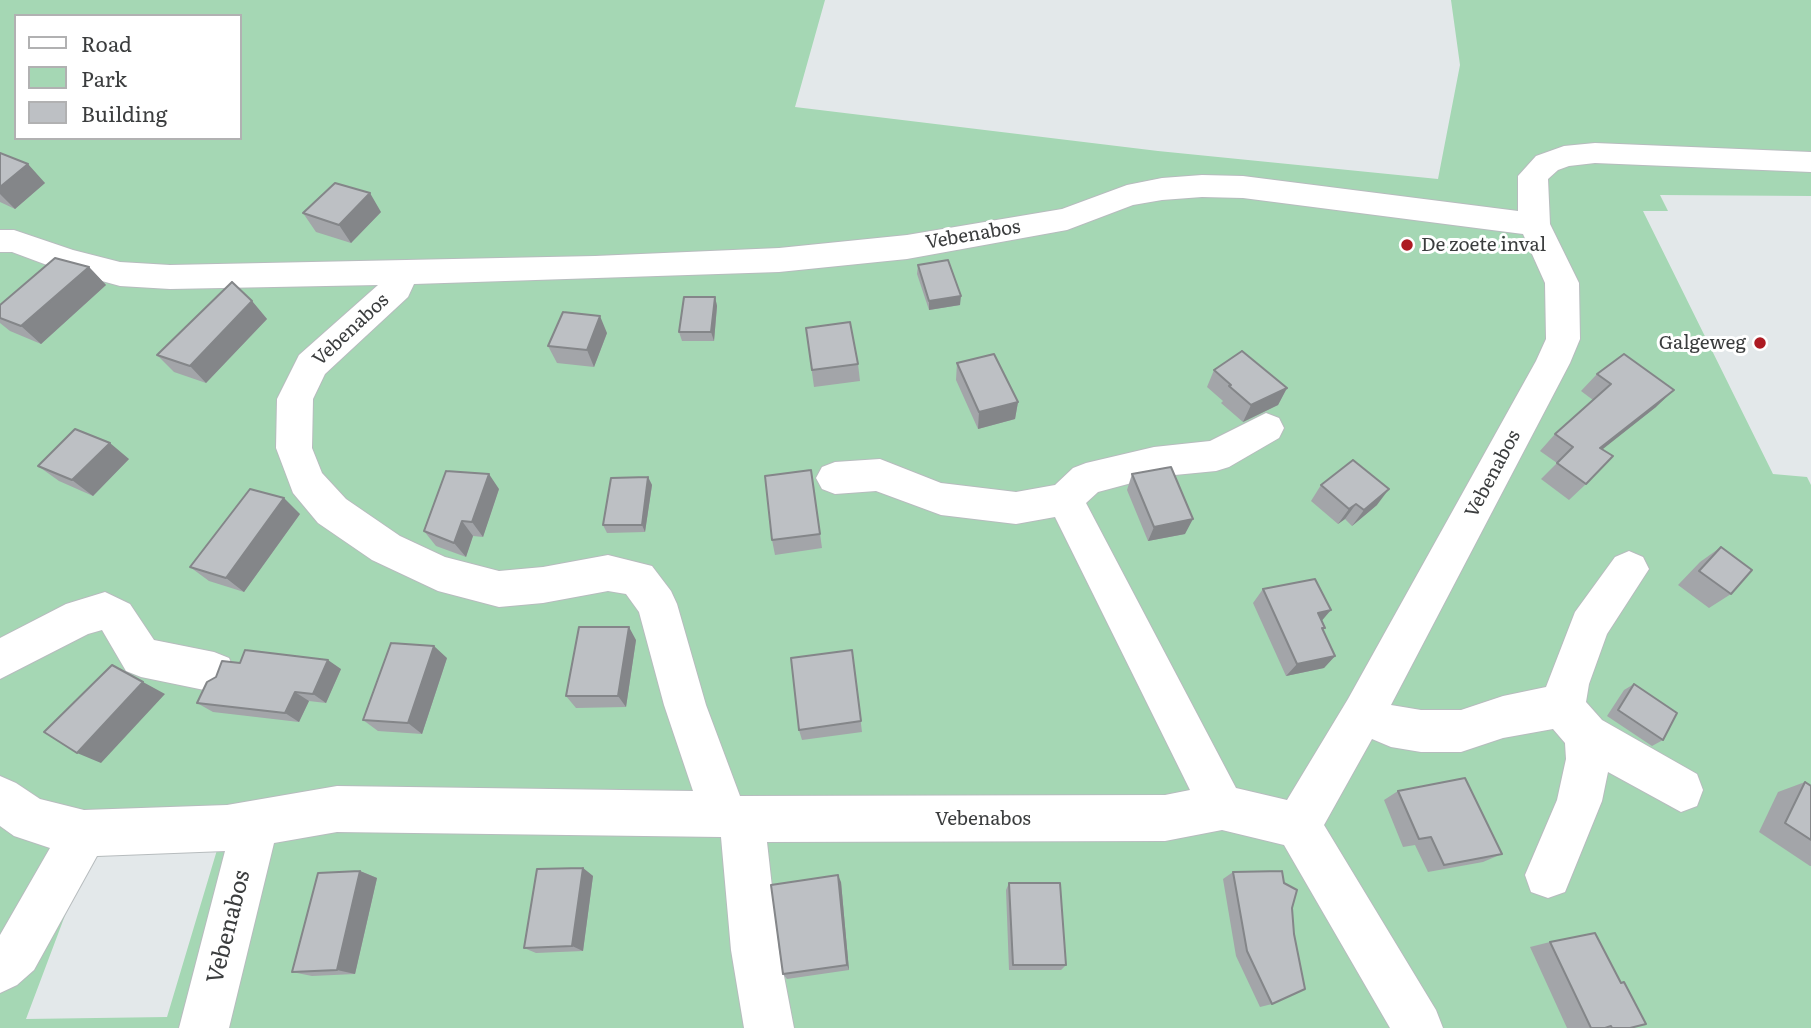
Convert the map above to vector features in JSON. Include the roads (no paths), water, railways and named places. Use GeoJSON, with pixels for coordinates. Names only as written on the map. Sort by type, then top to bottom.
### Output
{"type":"FeatureCollection","features":[{"type":"Feature","properties":{"kind":"street","name":"Vebenabos"},"geometry":{"type":"LineString","coordinates":[[0,799],[30,820],[84,833],[255,825],[337,809],[733,816],[1165,818],[1222,807],[1298,826],[1363,714],[1553,363],[1563,338],[1562,283],[1534,224],[1533,176],[1547,163],[1564,156],[1595,153],[1811,162]]}},
{"type":"Feature","properties":{"kind":"street","name":"Vebenabos"},"geometry":{"type":"LineString","coordinates":[[0,241],[14,241],[66,260],[120,274],[170,277],[595,268],[753,261],[907,247],[1067,219],[1139,193],[1202,187],[1243,187],[1534,224]]}},
{"type":"Feature","properties":{"kind":"street","name":"Vebenabos"},"geometry":{"type":"LineString","coordinates":[[404,270],[396,288],[311,365],[295,399],[294,448],[306,482],[332,511],[386,548],[438,573],[499,589],[543,585],[608,573],[638,579],[657,604],[685,705],[733,816],[769,1028]]}},
{"type":"Feature","properties":{"kind":"street"},"geometry":{"type":"LineString","coordinates":[[835,478],[880,475],[906,488],[941,499],[1016,508],[1065,499],[1086,478],[1154,462],[1216,456],[1266,428]]}},
{"type":"Feature","properties":{"kind":"street"},"geometry":{"type":"LineString","coordinates":[[1065,499],[1222,807]]}},
{"type":"Feature","properties":{"kind":"street"},"geometry":{"type":"LineString","coordinates":[[1548,875],[1579,801],[1588,759],[1575,722],[1568,684],[1590,625],[1629,569]]}},
{"type":"Feature","properties":{"kind":"street"},"geometry":{"type":"LineString","coordinates":[[0,659],[80,617],[105,611],[116,617],[141,657],[214,673]]}},
{"type":"Feature","properties":{"kind":"street"},"geometry":{"type":"LineString","coordinates":[[1363,714],[1391,726],[1421,731],[1461,731],[1503,717],[1546,708],[1575,722],[1681,790]]}},
{"type":"Feature","properties":{"kind":"street","name":"Vebenabos"},"geometry":{"type":"LineString","coordinates":[[204,1028],[255,825]]}},
{"type":"Feature","properties":{"kind":"street"},"geometry":{"type":"LineString","coordinates":[[1298,826],[1418,1028]]}},
{"type":"Feature","properties":{"kind":"street"},"geometry":{"type":"LineString","coordinates":[[0,968],[18,953],[84,833]]}},
{"type":"Feature","properties":{"kind":"place","name":"De zoete inval"},"geometry":{"type":"Point","coordinates":[1407,245]}},
{"type":"Feature","properties":{"kind":"place","name":"Galgeweg"},"geometry":{"type":"Point","coordinates":[1760,343]}}]}
